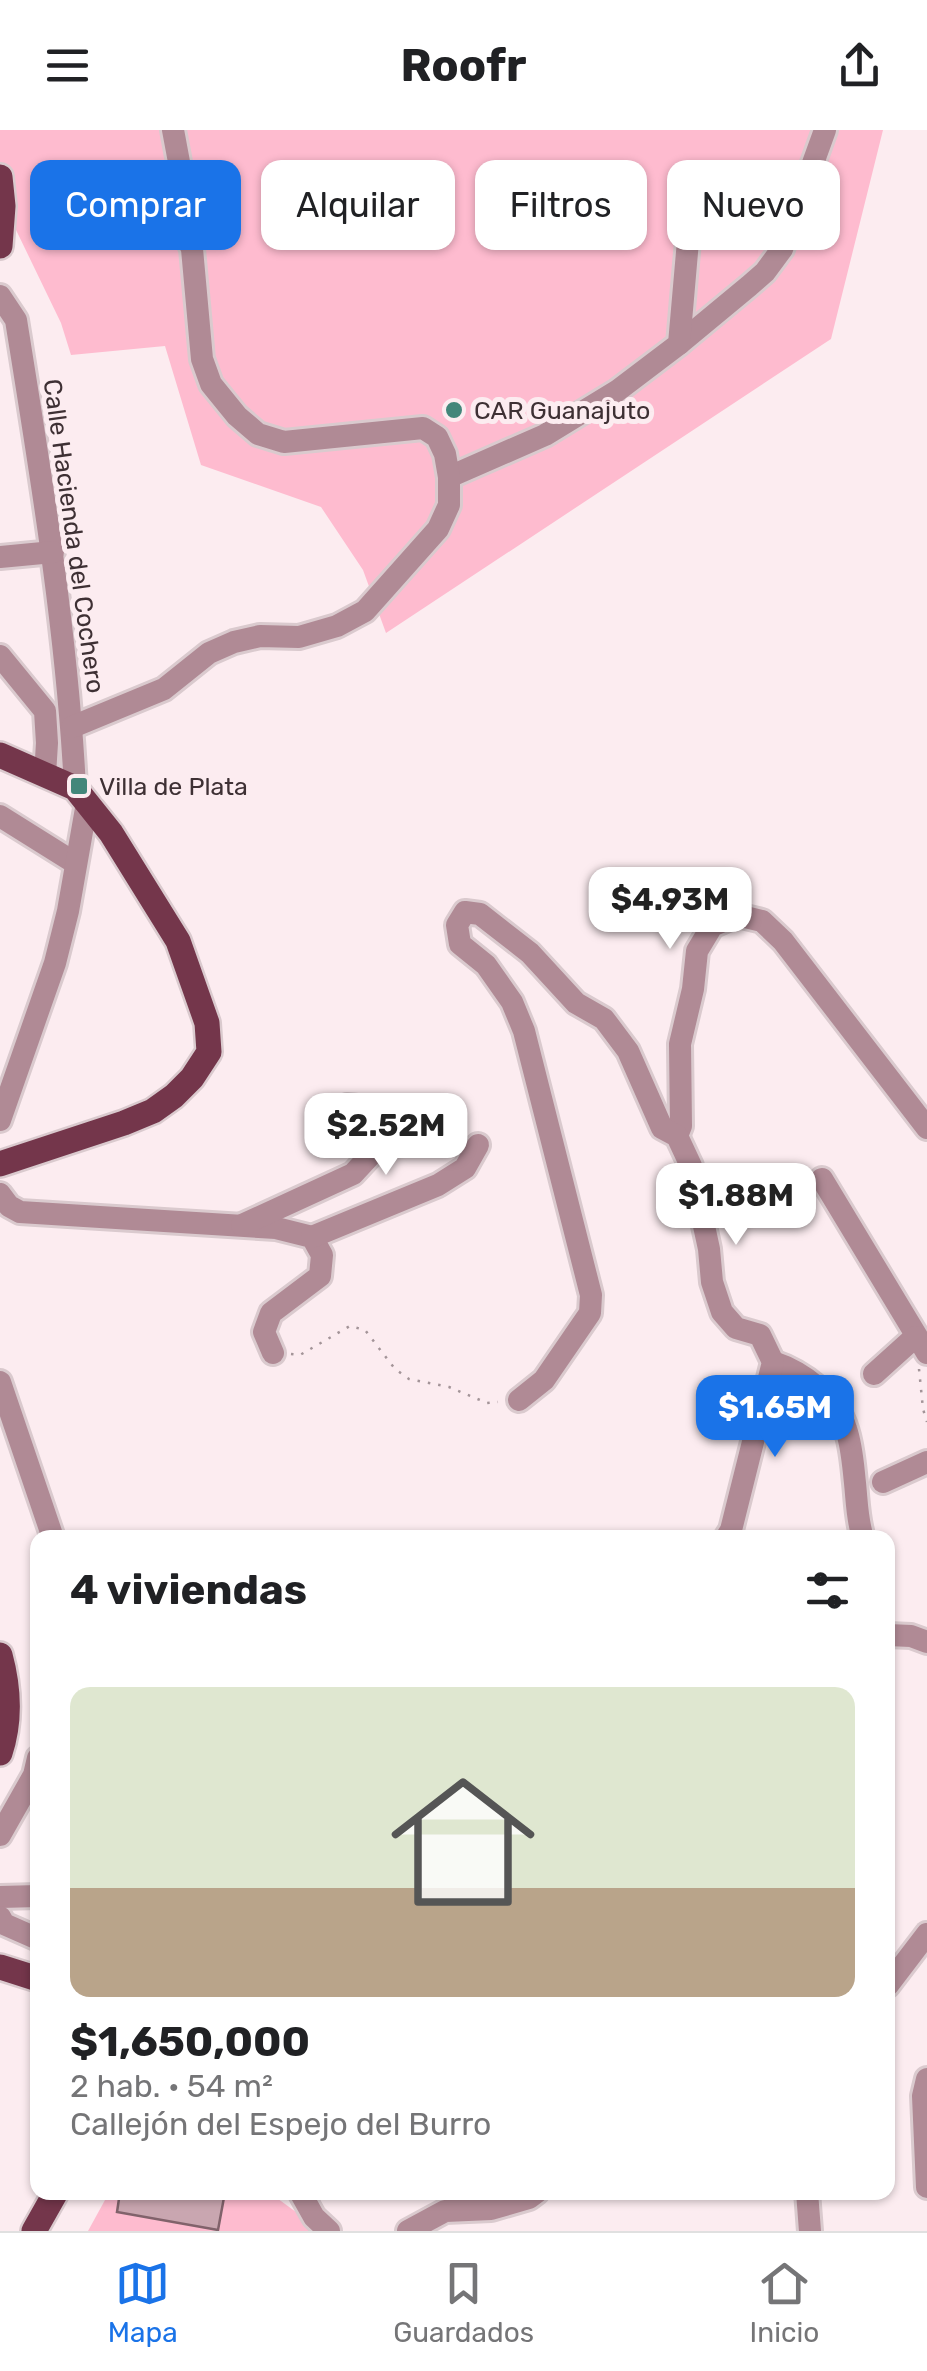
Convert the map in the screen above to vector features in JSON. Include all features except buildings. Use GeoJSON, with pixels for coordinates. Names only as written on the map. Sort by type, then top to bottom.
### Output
{"type":"FeatureCollection","features":[{"type":"Feature","properties":{"kind":"main road"},"geometry":{"type":"LineString","coordinates":[[0,177],[0,246]]}},
{"type":"Feature","properties":{"kind":"main road"},"geometry":{"type":"LineString","coordinates":[[0,756],[81,795],[111,833],[178,941],[207,1023],[209,1052],[192,1078],[153,1110],[0,1164]]}},
{"type":"Feature","properties":{"kind":"main road"},"geometry":{"type":"LineString","coordinates":[[0,1655],[9,1710],[0,1753]]}},
{"type":"Feature","properties":{"kind":"main road"},"geometry":{"type":"LineString","coordinates":[[0,1967],[30,1976]]}},
{"type":"Feature","properties":{"kind":"main road"},"geometry":{"type":"LineString","coordinates":[[34,2231],[51,2200]]}},
{"type":"Feature","properties":{"kind":"street"},"geometry":{"type":"LineString","coordinates":[[72,727],[164,690],[208,653],[234,642],[260,636],[298,637],[337,626],[365,611],[438,529],[449,505],[446,454],[437,437],[423,428],[284,442],[258,434],[211,384],[202,359],[192,249],[168,191],[178,162],[174,130]]}},
{"type":"Feature","properties":{"kind":"street"},"geometry":{"type":"LineString","coordinates":[[449,477],[545,435],[617,391],[750,286],[782,249],[824,130]]}},
{"type":"Feature","properties":{"kind":"street"},"geometry":{"type":"LineString","coordinates":[[678,344],[687,250]]}},
{"type":"Feature","properties":{"kind":"street","name":"Calle Hacienda del Cochero"},"geometry":{"type":"LineString","coordinates":[[0,296],[16,320],[53,552],[81,795],[68,910],[55,963],[0,1120]]}},
{"type":"Feature","properties":{"kind":"street"},"geometry":{"type":"LineString","coordinates":[[0,557],[53,552]]}},
{"type":"Feature","properties":{"kind":"street"},"geometry":{"type":"LineString","coordinates":[[0,656],[45,711],[45,775]]}},
{"type":"Feature","properties":{"kind":"street"},"geometry":{"type":"LineString","coordinates":[[0,816],[75,863]]}},
{"type":"Feature","properties":{"kind":"street"},"geometry":{"type":"LineString","coordinates":[[520,1400],[544,1380],[590,1313],[591,1295],[524,1030],[512,1002],[486,965],[460,944],[456,925],[466,912],[480,914],[530,953],[576,1003],[604,1020],[628,1051],[662,1128],[677,1136],[691,1166],[712,1282],[722,1312],[736,1328],[760,1335],[773,1362],[731,1530]]}},
{"type":"Feature","properties":{"kind":"street"},"geometry":{"type":"LineString","coordinates":[[677,1136],[682,1126],[680,1044],[697,952],[712,926],[737,915],[762,920],[783,942],[927,1128]]}},
{"type":"Feature","properties":{"kind":"street"},"geometry":{"type":"LineString","coordinates":[[239,1226],[353,1174],[393,1131],[383,1118],[362,1106],[347,1106]]}},
{"type":"Feature","properties":{"kind":"street"},"geometry":{"type":"LineString","coordinates":[[0,1194],[20,1212],[276,1228],[312,1237],[438,1185],[465,1168],[478,1145]]}},
{"type":"Feature","properties":{"kind":"street"},"geometry":{"type":"LineString","coordinates":[[822,1179],[921,1345],[874,1374]]}},
{"type":"Feature","properties":{"kind":"street"},"geometry":{"type":"LineString","coordinates":[[273,1353],[264,1332],[271,1313],[320,1276],[322,1255],[312,1237]]}},
{"type":"Feature","properties":{"kind":"street"},"geometry":{"type":"LineString","coordinates":[[773,1362],[792,1368],[824,1394],[846,1424],[861,1530]]}},
{"type":"Feature","properties":{"kind":"street"},"geometry":{"type":"LineString","coordinates":[[0,1382],[50,1530]]}},
{"type":"Feature","properties":{"kind":"street"},"geometry":{"type":"LineString","coordinates":[[883,1482],[927,1462]]}},
{"type":"Feature","properties":{"kind":"street"},"geometry":{"type":"LineString","coordinates":[[895,1635],[927,1642]]}},
{"type":"Feature","properties":{"kind":"street"},"geometry":{"type":"LineString","coordinates":[[0,1835],[30,1781]]}},
{"type":"Feature","properties":{"kind":"street"},"geometry":{"type":"LineString","coordinates":[[0,1897],[30,1896]]}},
{"type":"Feature","properties":{"kind":"street"},"geometry":{"type":"LineString","coordinates":[[0,1917],[4,1924],[30,1935]]}},
{"type":"Feature","properties":{"kind":"street"},"geometry":{"type":"LineString","coordinates":[[895,1976],[927,1934]]}},
{"type":"Feature","properties":{"kind":"street"},"geometry":{"type":"LineString","coordinates":[[927,2079],[923,2096],[927,2187]]}},
{"type":"Feature","properties":{"kind":"street"},"geometry":{"type":"LineString","coordinates":[[304,2200],[314,2217],[330,2231]]}},
{"type":"Feature","properties":{"kind":"street"},"geometry":{"type":"LineString","coordinates":[[408,2231],[444,2211],[491,2210],[522,2200]]}},
{"type":"Feature","properties":{"kind":"street"},"geometry":{"type":"LineString","coordinates":[[808,2200],[810,2231]]}},
{"type":"Feature","properties":{"kind":"path"},"geometry":{"type":"LineString","coordinates":[[273,1353],[300,1355],[350,1326],[365,1330],[394,1369],[409,1378],[449,1387],[487,1403],[520,1400]]}},
{"type":"Feature","properties":{"kind":"path"},"geometry":{"type":"LineString","coordinates":[[921,1345],[923,1410],[927,1422]]}},
{"type":"Feature","properties":{"kind":"shaded area","name":"CAR Guanajuto"},"geometry":{"type":"Polygon","coordinates":[[[0,130],[883,130],[831,339],[386,633],[363,570],[321,507],[201,465],[165,346],[71,355],[61,323],[3,203],[0,130]]]}},
{"type":"Feature","properties":{"kind":"shaded area"},"geometry":{"type":"Polygon","coordinates":[[[105,2200],[280,2200],[322,2231],[88,2231],[105,2200]]]}},
{"type":"Feature","properties":{"kind":"place","name":"CAR Guanajuto"},"geometry":{"type":"Point","coordinates":[454,410]}},
{"type":"Feature","properties":{"kind":"place","name":"Villa de Plata"},"geometry":{"type":"Point","coordinates":[79,786]}}]}
